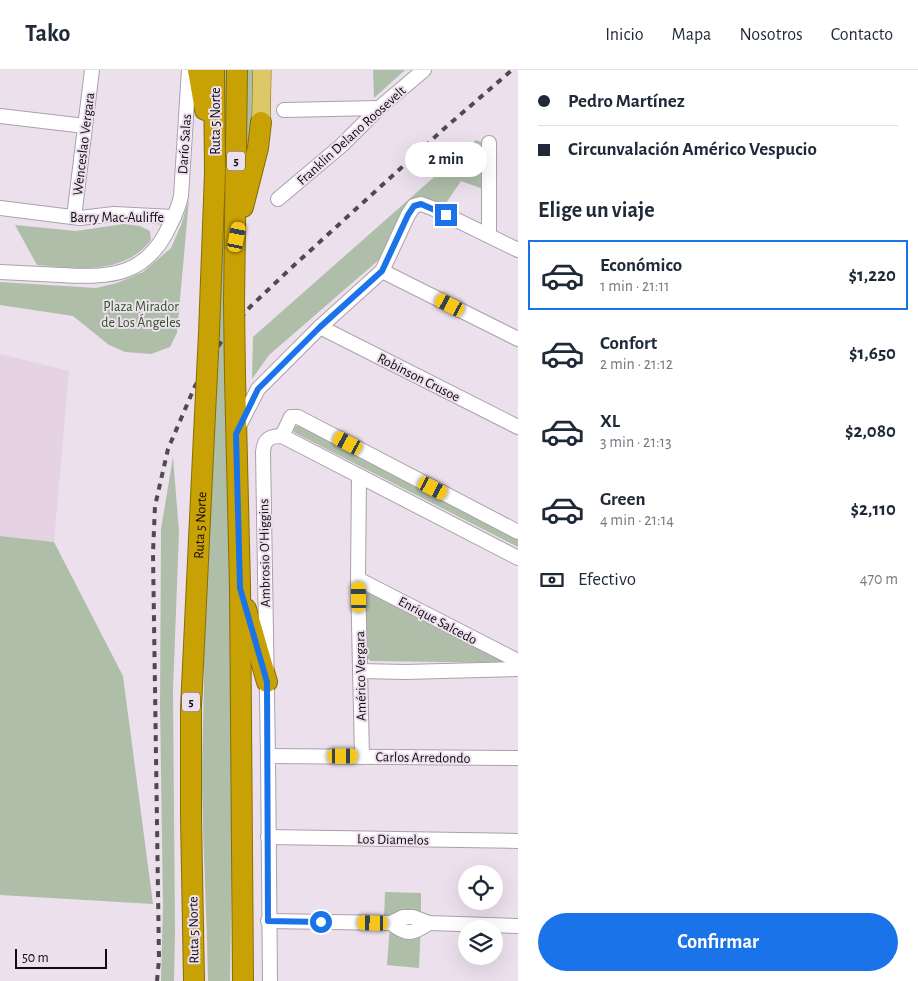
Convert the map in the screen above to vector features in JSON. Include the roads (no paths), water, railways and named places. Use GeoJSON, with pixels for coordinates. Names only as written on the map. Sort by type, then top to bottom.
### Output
{"type":"FeatureCollection","features":[{"type":"Feature","properties":{"kind":"highway"},"geometry":{"type":"LineString","coordinates":[[198,70],[214,173]]}},
{"type":"Feature","properties":{"kind":"highway","name":"Ruta 5 Norte"},"geometry":{"type":"LineString","coordinates":[[194,981],[191,708],[209,333],[214,173],[214,70]]}},
{"type":"Feature","properties":{"kind":"highway","name":"Ruta 5 Norte"},"geometry":{"type":"LineString","coordinates":[[237,70],[234,303],[240,588],[243,981]]}},
{"type":"Feature","properties":{"kind":"highway"},"geometry":{"type":"LineString","coordinates":[[234,253],[258,148],[261,122]]}},
{"type":"Feature","properties":{"kind":"highway"},"geometry":{"type":"LineString","coordinates":[[240,588],[267,682]]}},
{"type":"Feature","properties":{"kind":"main road"},"geometry":{"type":"LineString","coordinates":[[261,122],[262,70]]}},
{"type":"Feature","properties":{"kind":"street","name":"Wenceslao Vergara"},"geometry":{"type":"LineString","coordinates":[[74,218],[92,70]]}},
{"type":"Feature","properties":{"kind":"street","name":"Darío Salas"},"geometry":{"type":"LineString","coordinates":[[0,272],[87,277],[114,274],[139,264],[154,252],[164,238],[179,208],[189,70]]}},
{"type":"Feature","properties":{"kind":"street","name":"Franklin Delano Roosevelt"},"geometry":{"type":"LineString","coordinates":[[278,199],[342,145],[379,108],[424,70]]}},
{"type":"Feature","properties":{"kind":"street"},"geometry":{"type":"LineString","coordinates":[[284,110],[379,108]]}},
{"type":"Feature","properties":{"kind":"street"},"geometry":{"type":"LineString","coordinates":[[0,116],[85,126]]}},
{"type":"Feature","properties":{"kind":"street"},"geometry":{"type":"LineString","coordinates":[[489,142],[489,235]]}},
{"type":"Feature","properties":{"kind":"street"},"geometry":{"type":"LineString","coordinates":[[236,434],[258,389],[320,327],[382,271],[414,206],[421,204],[432,208],[518,250]]}},
{"type":"Feature","properties":{"kind":"street","name":"Barry Mac-Auliffe"},"geometry":{"type":"LineString","coordinates":[[0,208],[74,218],[114,214],[174,217]]}},
{"type":"Feature","properties":{"kind":"street"},"geometry":{"type":"LineString","coordinates":[[382,271],[518,338]]}},
{"type":"Feature","properties":{"kind":"street","name":"Robinson Crusoe"},"geometry":{"type":"LineString","coordinates":[[320,327],[518,427]]}},
{"type":"Feature","properties":{"kind":"street"},"geometry":{"type":"LineString","coordinates":[[235,382],[247,390],[258,389]]}},
{"type":"Feature","properties":{"kind":"street","name":"Ambrosio O'Higgins"},"geometry":{"type":"LineString","coordinates":[[270,981],[263,452],[265,442],[268,438],[282,436],[291,417],[298,417],[518,532]]}},
{"type":"Feature","properties":{"kind":"street"},"geometry":{"type":"LineString","coordinates":[[282,436],[518,558]]}},
{"type":"Feature","properties":{"kind":"street","name":"Américo Vergara"},"geometry":{"type":"LineString","coordinates":[[359,476],[358,579],[362,756]]}},
{"type":"Feature","properties":{"kind":"street","name":"Enrique Salcedo"},"geometry":{"type":"LineString","coordinates":[[358,579],[518,661]]}},
{"type":"Feature","properties":{"kind":"street"},"geometry":{"type":"LineString","coordinates":[[360,671],[405,672],[518,669]]}},
{"type":"Feature","properties":{"kind":"street","name":"Carlos Arredondo"},"geometry":{"type":"LineString","coordinates":[[268,756],[518,758]]}},
{"type":"Feature","properties":{"kind":"street","name":"Los Diamelos"},"geometry":{"type":"LineString","coordinates":[[268,837],[518,841]]}},
{"type":"Feature","properties":{"kind":"street"},"geometry":{"type":"LineString","coordinates":[[268,921],[391,923],[401,931],[409,932],[416,932],[429,924],[518,926]]}},
{"type":"Feature","properties":{"kind":"railway"},"geometry":{"type":"LineString","coordinates":[[157,981],[159,959],[153,553],[155,506],[168,449],[195,386],[221,342],[250,307],[446,127],[512,70]]}},
{"type":"Feature","properties":{"kind":"park label","name":"Plaza Mirador de Los Ángeles"},"geometry":{"type":"Point","coordinates":[141,314]}}]}
